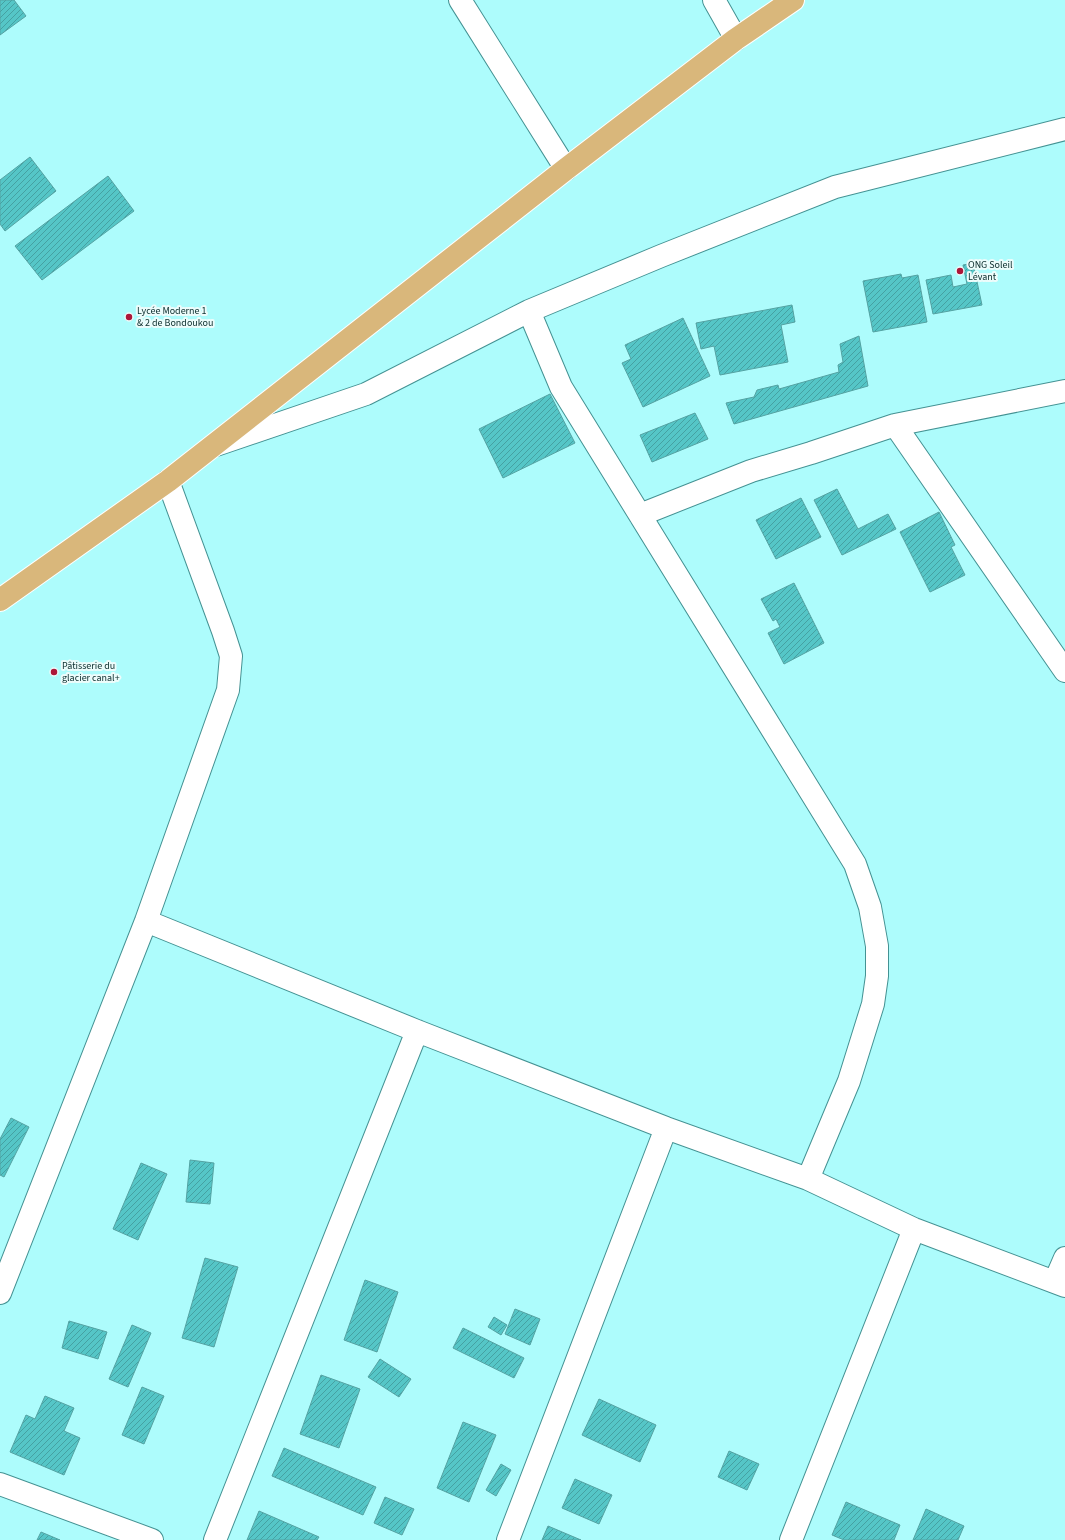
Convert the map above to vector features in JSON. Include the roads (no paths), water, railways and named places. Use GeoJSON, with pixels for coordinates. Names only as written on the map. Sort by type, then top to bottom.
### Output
{"type":"FeatureCollection","features":[{"type":"Feature","properties":{"kind":"main road"},"geometry":{"type":"LineString","coordinates":[[0,600],[168,481],[736,39],[793,0]]}},
{"type":"Feature","properties":{"kind":"street"},"geometry":{"type":"LineString","coordinates":[[460,0],[566,170]]}},
{"type":"Feature","properties":{"kind":"street"},"geometry":{"type":"LineString","coordinates":[[714,0],[736,39]]}},
{"type":"Feature","properties":{"kind":"street"},"geometry":{"type":"LineString","coordinates":[[214,446],[366,394],[529,311],[661,256],[835,187],[1065,129]]}},
{"type":"Feature","properties":{"kind":"street"},"geometry":{"type":"LineString","coordinates":[[529,311],[561,387],[855,864],[870,907],[877,946],[877,976],[873,1004],[849,1082],[808,1179]]}},
{"type":"Feature","properties":{"kind":"street"},"geometry":{"type":"LineString","coordinates":[[640,515],[751,471],[895,425],[1065,392]]}},
{"type":"Feature","properties":{"kind":"street"},"geometry":{"type":"LineString","coordinates":[[895,425],[1065,671]]}},
{"type":"Feature","properties":{"kind":"street"},"geometry":{"type":"LineString","coordinates":[[0,1293],[146,921],[228,690],[231,656],[168,481]]}},
{"type":"Feature","properties":{"kind":"street"},"geometry":{"type":"LineString","coordinates":[[146,921],[417,1031],[666,1128],[808,1179],[914,1229],[1060,1283],[1065,1258]]}},
{"type":"Feature","properties":{"kind":"street"},"geometry":{"type":"LineString","coordinates":[[215,1540],[417,1031]]}},
{"type":"Feature","properties":{"kind":"street"},"geometry":{"type":"LineString","coordinates":[[508,1540],[666,1128]]}},
{"type":"Feature","properties":{"kind":"street"},"geometry":{"type":"LineString","coordinates":[[791,1540],[914,1229]]}},
{"type":"Feature","properties":{"kind":"street"},"geometry":{"type":"LineString","coordinates":[[0,1484],[152,1540]]}},
{"type":"Feature","properties":{"kind":"place","name":"ONG Soleil Lévant"},"geometry":{"type":"Point","coordinates":[960,271]}},
{"type":"Feature","properties":{"kind":"place","name":"Lycée Moderne 1 & 2 de Bondoukou"},"geometry":{"type":"Point","coordinates":[129,317]}},
{"type":"Feature","properties":{"kind":"place","name":"Pâtisserie du glacier canal+"},"geometry":{"type":"Point","coordinates":[54,672]}}]}
